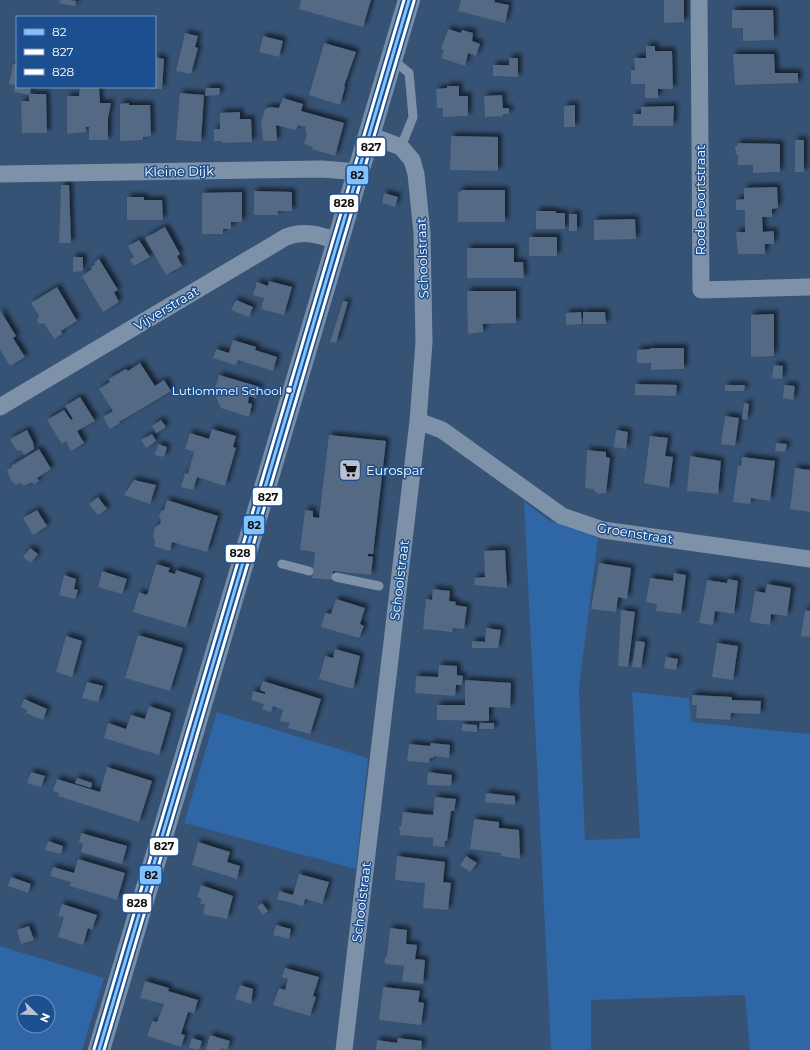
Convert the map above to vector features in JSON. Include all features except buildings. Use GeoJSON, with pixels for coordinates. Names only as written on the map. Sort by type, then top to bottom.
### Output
{"type":"FeatureCollection","features":[{"type":"Feature","properties":{"kind":"main road"},"geometry":{"type":"LineString","coordinates":[[99,1050],[409,0]]}},
{"type":"Feature","properties":{"kind":"street","name":"Rode Poortstraat"},"geometry":{"type":"LineString","coordinates":[[699,0],[701,290],[810,288]]}},
{"type":"Feature","properties":{"kind":"street"},"geometry":{"type":"LineString","coordinates":[[369,135],[401,147]]}},
{"type":"Feature","properties":{"kind":"street","name":"Schoolstraat"},"geometry":{"type":"LineString","coordinates":[[344,1050],[418,421],[424,342],[422,233],[416,174],[412,160],[401,147]]}},
{"type":"Feature","properties":{"kind":"street","name":"Kleine Dijk"},"geometry":{"type":"LineString","coordinates":[[0,174],[322,169],[358,172]]}},
{"type":"Feature","properties":{"kind":"street","name":"Vijverstraat"},"geometry":{"type":"LineString","coordinates":[[0,407],[286,237],[297,233],[307,232],[337,241]]}},
{"type":"Feature","properties":{"kind":"street","name":"Groenstraat"},"geometry":{"type":"LineString","coordinates":[[418,421],[442,430],[562,516],[603,530],[810,559]]}},
{"type":"Feature","properties":{"kind":"lane"},"geometry":{"type":"LineString","coordinates":[[392,58],[409,73],[413,117],[401,147]]}},
{"type":"Feature","properties":{"kind":"lane"},"geometry":{"type":"LineString","coordinates":[[282,564],[309,571]]}},
{"type":"Feature","properties":{"kind":"lane"},"geometry":{"type":"LineString","coordinates":[[336,577],[378,586]]}},
{"type":"Feature","properties":{"kind":"shaded area"},"geometry":{"type":"Polygon","coordinates":[[[524,501],[548,520],[598,538],[579,688],[585,840],[640,838],[632,692],[689,698],[691,722],[810,734],[810,1050],[750,1050],[745,995],[591,1000],[591,1050],[551,1050],[524,501]]]}},
{"type":"Feature","properties":{"kind":"shaded area"},"geometry":{"type":"Polygon","coordinates":[[[217,712],[368,758],[356,869],[184,823],[217,712]]]}},
{"type":"Feature","properties":{"kind":"shaded area"},"geometry":{"type":"Polygon","coordinates":[[[0,946],[104,978],[82,1050],[0,1050],[0,946]]]}},
{"type":"Feature","properties":{"kind":"transit line","name":"828"},"geometry":{"type":"LineString","coordinates":[[94,1049],[404,0]]}},
{"type":"Feature","properties":{"kind":"transit line","name":"82"},"geometry":{"type":"LineString","coordinates":[[99,1050],[409,0]]}},
{"type":"Feature","properties":{"kind":"transit line","name":"827"},"geometry":{"type":"LineString","coordinates":[[104,1050],[414,1]]}},
{"type":"Feature","properties":{"kind":"place","name":"Lutlommel School"},"geometry":{"type":"Point","coordinates":[289,390]}},
{"type":"Feature","properties":{"kind":"place","name":"Eurospar"},"geometry":{"type":"Point","coordinates":[350,470]}}]}
